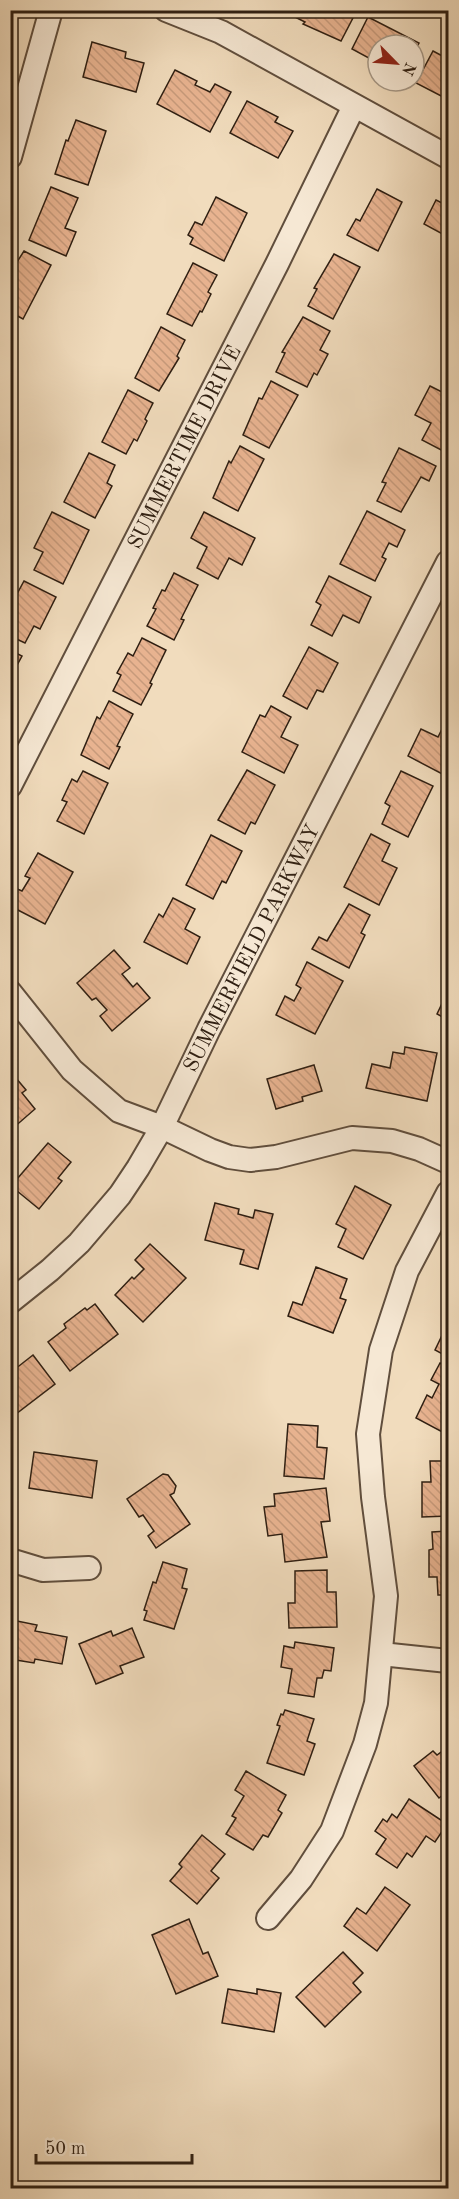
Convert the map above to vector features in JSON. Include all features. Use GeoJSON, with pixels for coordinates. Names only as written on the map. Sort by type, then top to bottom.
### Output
{"type":"FeatureCollection","features":[{"type":"Feature","properties":{"kind":"street"},"geometry":{"type":"LineString","coordinates":[[10,157],[51,10]]}},
{"type":"Feature","properties":{"kind":"street"},"geometry":{"type":"LineString","coordinates":[[166,10],[221,32],[448,157]]}},
{"type":"Feature","properties":{"kind":"street","name":"SUMMERTIME DRIVE"},"geometry":{"type":"LineString","coordinates":[[10,786],[277,264],[354,106]]}},
{"type":"Feature","properties":{"kind":"street","name":"SUMMERFIELD PARKWAY"},"geometry":{"type":"LineString","coordinates":[[10,1302],[79,1243],[120,1195],[138,1168],[162,1127],[214,1019],[448,562]]}},
{"type":"Feature","properties":{"kind":"street"},"geometry":{"type":"LineString","coordinates":[[10,992],[72,1070],[119,1111],[162,1127],[219,1154],[250,1160],[352,1138],[392,1141],[419,1149],[448,1162]]}},
{"type":"Feature","properties":{"kind":"street"},"geometry":{"type":"LineString","coordinates":[[268,1918],[301,1879],[332,1831],[365,1744],[376,1703],[386,1596],[368,1434],[381,1350],[407,1271],[448,1193]]}},
{"type":"Feature","properties":{"kind":"street"},"geometry":{"type":"LineString","coordinates":[[10,1560],[43,1570],[88,1568]]}},
{"type":"Feature","properties":{"kind":"street"},"geometry":{"type":"LineString","coordinates":[[381,1654],[448,1661]]}},
{"type":"Feature","properties":{"kind":"building"},"geometry":{"type":"Polygon","coordinates":[[[290,10],[348,10],[355,14],[341,41],[303,24],[305,22],[289,14],[290,10]]]}},
{"type":"Feature","properties":{"kind":"building"},"geometry":{"type":"Polygon","coordinates":[[[368,17],[399,33],[366,33],[366,57],[352,49],[368,17]]]}},
{"type":"Feature","properties":{"kind":"building"},"geometry":{"type":"Polygon","coordinates":[[[92,42],[126,52],[125,58],[144,63],[136,92],[83,77],[92,42]]]}},
{"type":"Feature","properties":{"kind":"building"},"geometry":{"type":"Polygon","coordinates":[[[433,51],[448,59],[447,99],[426,88],[426,64],[433,51]]]}},
{"type":"Feature","properties":{"kind":"building"},"geometry":{"type":"Polygon","coordinates":[[[175,70],[197,81],[195,85],[210,92],[215,84],[231,92],[210,132],[157,104],[175,70]]]}},
{"type":"Feature","properties":{"kind":"building"},"geometry":{"type":"Polygon","coordinates":[[[247,101],[278,117],[275,122],[293,131],[278,158],[230,133],[247,101]]]}},
{"type":"Feature","properties":{"kind":"building"},"geometry":{"type":"Polygon","coordinates":[[[76,120],[106,131],[88,185],[55,174],[66,140],[68,141],[76,120]]]}},
{"type":"Feature","properties":{"kind":"building"},"geometry":{"type":"Polygon","coordinates":[[[51,187],[78,198],[65,228],[76,232],[66,256],[29,240],[51,187]]]}},
{"type":"Feature","properties":{"kind":"building"},"geometry":{"type":"Polygon","coordinates":[[[377,189],[402,202],[378,251],[347,235],[356,219],[360,221],[377,189]]]}},
{"type":"Feature","properties":{"kind":"building"},"geometry":{"type":"Polygon","coordinates":[[[216,197],[247,213],[224,261],[190,244],[193,238],[188,235],[195,222],[202,225],[216,197]]]}},
{"type":"Feature","properties":{"kind":"building"},"geometry":{"type":"Polygon","coordinates":[[[436,200],[448,206],[448,237],[424,224],[436,200]]]}},
{"type":"Feature","properties":{"kind":"building"},"geometry":{"type":"Polygon","coordinates":[[[24,251],[51,265],[23,319],[10,312],[10,273],[24,251]]]}},
{"type":"Feature","properties":{"kind":"building"},"geometry":{"type":"Polygon","coordinates":[[[334,254],[360,267],[333,319],[308,306],[317,289],[314,288],[334,254]]]}},
{"type":"Feature","properties":{"kind":"building"},"geometry":{"type":"Polygon","coordinates":[[[193,263],[217,275],[208,292],[211,294],[192,326],[167,314],[193,263]]]}},
{"type":"Feature","properties":{"kind":"building"},"geometry":{"type":"Polygon","coordinates":[[[303,317],[330,331],[320,350],[328,354],[317,375],[314,373],[307,387],[276,372],[285,353],[282,352],[303,317]]]}},
{"type":"Feature","properties":{"kind":"building"},"geometry":{"type":"Polygon","coordinates":[[[161,327],[185,340],[177,356],[179,358],[159,391],[135,378],[161,327]]]}},
{"type":"Feature","properties":{"kind":"building"},"geometry":{"type":"Polygon","coordinates":[[[271,381],[298,395],[269,448],[243,435],[259,398],[262,399],[271,381]]]}},
{"type":"Feature","properties":{"kind":"building"},"geometry":{"type":"Polygon","coordinates":[[[430,386],[448,395],[448,445],[445,452],[422,440],[431,423],[415,415],[430,386]]]}},
{"type":"Feature","properties":{"kind":"building"},"geometry":{"type":"Polygon","coordinates":[[[128,390],[153,403],[137,441],[134,439],[126,454],[102,442],[128,390]]]}},
{"type":"Feature","properties":{"kind":"building"},"geometry":{"type":"Polygon","coordinates":[[[240,446],[264,459],[238,511],[213,498],[229,461],[231,463],[240,446]]]}},
{"type":"Feature","properties":{"kind":"building"},"geometry":{"type":"Polygon","coordinates":[[[399,448],[436,466],[429,481],[421,477],[401,512],[377,501],[386,483],[382,482],[399,448]]]}},
{"type":"Feature","properties":{"kind":"building"},"geometry":{"type":"Polygon","coordinates":[[[89,453],[115,465],[107,483],[112,486],[95,518],[64,502],[89,453]]]}},
{"type":"Feature","properties":{"kind":"building"},"geometry":{"type":"Polygon","coordinates":[[[367,511],[405,530],[397,547],[389,543],[382,557],[386,559],[375,581],[340,564],[367,511]]]}},
{"type":"Feature","properties":{"kind":"building"},"geometry":{"type":"Polygon","coordinates":[[[52,512],[89,530],[63,584],[34,570],[43,552],[34,548],[52,512]]]}},
{"type":"Feature","properties":{"kind":"building"},"geometry":{"type":"Polygon","coordinates":[[[204,512],[255,538],[242,565],[229,558],[218,579],[197,568],[207,547],[191,538],[204,512]]]}},
{"type":"Feature","properties":{"kind":"building"},"geometry":{"type":"Polygon","coordinates":[[[174,573],[198,585],[181,619],[184,620],[174,640],[147,626],[162,590],[165,591],[174,573]]]}},
{"type":"Feature","properties":{"kind":"building"},"geometry":{"type":"Polygon","coordinates":[[[329,576],[371,597],[359,623],[343,615],[332,636],[311,625],[321,605],[316,602],[329,576]]]}},
{"type":"Feature","properties":{"kind":"building"},"geometry":{"type":"Polygon","coordinates":[[[24,581],[56,597],[40,629],[34,626],[25,643],[10,636],[10,607],[24,581]]]}},
{"type":"Feature","properties":{"kind":"building"},"geometry":{"type":"Polygon","coordinates":[[[142,638],[166,650],[141,705],[113,691],[121,675],[117,673],[128,653],[133,656],[142,638]]]}},
{"type":"Feature","properties":{"kind":"building"},"geometry":{"type":"Polygon","coordinates":[[[309,647],[338,663],[323,692],[317,690],[307,709],[283,696],[309,647]]]}},
{"type":"Feature","properties":{"kind":"building"},"geometry":{"type":"Polygon","coordinates":[[[10,650],[22,656],[10,678],[10,650]]]}},
{"type":"Feature","properties":{"kind":"building"},"geometry":{"type":"Polygon","coordinates":[[[109,701],[133,714],[117,746],[120,747],[109,769],[81,755],[97,717],[100,719],[109,701]]]}},
{"type":"Feature","properties":{"kind":"building"},"geometry":{"type":"Polygon","coordinates":[[[271,706],[291,717],[281,737],[298,745],[284,773],[242,752],[260,715],[265,717],[271,706]]]}},
{"type":"Feature","properties":{"kind":"building"},"geometry":{"type":"Polygon","coordinates":[[[448,717],[448,777],[408,756],[421,729],[438,737],[448,717]]]}},
{"type":"Feature","properties":{"kind":"building"},"geometry":{"type":"Polygon","coordinates":[[[247,770],[275,785],[255,824],[251,822],[245,834],[218,820],[247,770]]]}},
{"type":"Feature","properties":{"kind":"building"},"geometry":{"type":"Polygon","coordinates":[[[83,771],[108,783],[84,834],[57,821],[67,802],[62,800],[72,779],[77,782],[83,771]]]}},
{"type":"Feature","properties":{"kind":"building"},"geometry":{"type":"Polygon","coordinates":[[[401,771],[433,786],[408,837],[382,824],[390,806],[385,803],[401,771]]]}},
{"type":"Feature","properties":{"kind":"building"},"geometry":{"type":"Polygon","coordinates":[[[371,834],[390,844],[382,861],[397,868],[379,905],[344,887],[371,834]]]}},
{"type":"Feature","properties":{"kind":"building"},"geometry":{"type":"Polygon","coordinates":[[[211,835],[242,851],[226,883],[222,881],[213,899],[186,885],[211,835]]]}},
{"type":"Feature","properties":{"kind":"building"},"geometry":{"type":"Polygon","coordinates":[[[38,853],[73,872],[45,924],[10,906],[10,896],[15,888],[22,891],[30,878],[25,876],[38,853]]]}},
{"type":"Feature","properties":{"kind":"building"},"geometry":{"type":"Polygon","coordinates":[[[173,898],[195,909],[185,929],[200,937],[187,964],[144,942],[159,914],[163,917],[173,898]]]}},
{"type":"Feature","properties":{"kind":"building"},"geometry":{"type":"Polygon","coordinates":[[[349,904],[370,915],[361,933],[365,935],[349,968],[312,949],[319,937],[327,941],[349,904]]]}},
{"type":"Feature","properties":{"kind":"building"},"geometry":{"type":"Polygon","coordinates":[[[114,950],[130,968],[122,974],[133,987],[137,983],[150,998],[112,1031],[100,1016],[107,1010],[96,998],[92,1000],[77,983],[114,950]]]}},
{"type":"Feature","properties":{"kind":"building"},"geometry":{"type":"Polygon","coordinates":[[[307,962],[343,981],[315,1034],[276,1015],[285,996],[294,1001],[301,988],[296,985],[307,962]]]}},
{"type":"Feature","properties":{"kind":"building"},"geometry":{"type":"Polygon","coordinates":[[[448,991],[448,1020],[437,1014],[448,991]]]}},
{"type":"Feature","properties":{"kind":"building"},"geometry":{"type":"Polygon","coordinates":[[[405,1047],[437,1053],[427,1101],[366,1088],[372,1064],[390,1068],[393,1052],[404,1054],[405,1047]]]}},
{"type":"Feature","properties":{"kind":"building"},"geometry":{"type":"Polygon","coordinates":[[[314,1065],[322,1091],[302,1097],[303,1101],[276,1109],[267,1079],[314,1065]]]}},
{"type":"Feature","properties":{"kind":"building"},"geometry":{"type":"Polygon","coordinates":[[[10,1071],[26,1090],[22,1093],[35,1109],[12,1129],[10,1071]]]}},
{"type":"Feature","properties":{"kind":"building"},"geometry":{"type":"Polygon","coordinates":[[[48,1143],[71,1162],[58,1178],[62,1181],[39,1209],[11,1186],[48,1143]]]}},
{"type":"Feature","properties":{"kind":"building"},"geometry":{"type":"Polygon","coordinates":[[[355,1186],[391,1205],[363,1259],[338,1247],[346,1229],[336,1224],[355,1186]]]}},
{"type":"Feature","properties":{"kind":"building"},"geometry":{"type":"Polygon","coordinates":[[[215,1203],[239,1209],[238,1214],[253,1218],[255,1210],[273,1214],[258,1269],[240,1264],[244,1250],[205,1240],[215,1203]]]}},
{"type":"Feature","properties":{"kind":"building"},"geometry":{"type":"Polygon","coordinates":[[[150,1244],[186,1278],[143,1322],[115,1295],[132,1277],[134,1279],[144,1269],[135,1260],[150,1244]]]}},
{"type":"Feature","properties":{"kind":"building"},"geometry":{"type":"Polygon","coordinates":[[[316,1267],[347,1279],[340,1298],[346,1300],[333,1333],[288,1316],[293,1302],[302,1305],[316,1267]]]}},
{"type":"Feature","properties":{"kind":"building"},"geometry":{"type":"Polygon","coordinates":[[[95,1304],[118,1334],[70,1371],[48,1342],[66,1328],[64,1324],[85,1308],[87,1310],[95,1304]]]}},
{"type":"Feature","properties":{"kind":"building"},"geometry":{"type":"Polygon","coordinates":[[[448,1323],[448,1357],[435,1350],[448,1323]]]}},
{"type":"Feature","properties":{"kind":"building"},"geometry":{"type":"Polygon","coordinates":[[[33,1355],[55,1384],[12,1417],[10,1373],[33,1355]]]}},
{"type":"Feature","properties":{"kind":"building"},"geometry":{"type":"Polygon","coordinates":[[[440,1363],[448,1368],[448,1435],[416,1418],[427,1395],[432,1398],[439,1384],[431,1380],[440,1363]]]}},
{"type":"Feature","properties":{"kind":"building"},"geometry":{"type":"Polygon","coordinates":[[[288,1424],[318,1426],[317,1447],[327,1448],[324,1479],[284,1476],[288,1424]]]}},
{"type":"Feature","properties":{"kind":"building"},"geometry":{"type":"Polygon","coordinates":[[[34,1452],[97,1461],[92,1498],[29,1488],[34,1452]]]}},
{"type":"Feature","properties":{"kind":"building"},"geometry":{"type":"Polygon","coordinates":[[[430,1461],[448,1461],[448,1516],[422,1517],[422,1482],[431,1482],[430,1461]]]}},
{"type":"Feature","properties":{"kind":"building"},"geometry":{"type":"Polygon","coordinates":[[[163,1474],[168,1475],[176,1486],[174,1493],[170,1495],[190,1524],[156,1548],[148,1536],[154,1531],[143,1515],[139,1517],[127,1499],[163,1474]]]}},
{"type":"Feature","properties":{"kind":"building"},"geometry":{"type":"Polygon","coordinates":[[[326,1488],[330,1521],[321,1522],[327,1557],[285,1562],[282,1534],[268,1536],[264,1507],[275,1506],[274,1494],[326,1488]]]}},
{"type":"Feature","properties":{"kind":"building"},"geometry":{"type":"Polygon","coordinates":[[[448,1531],[448,1595],[438,1595],[437,1577],[429,1577],[429,1550],[433,1549],[432,1532],[448,1531]]]}},
{"type":"Feature","properties":{"kind":"building"},"geometry":{"type":"Polygon","coordinates":[[[163,1562],[187,1569],[182,1588],[187,1589],[174,1629],[144,1620],[147,1611],[144,1610],[153,1582],[156,1583],[163,1562]]]}},
{"type":"Feature","properties":{"kind":"building"},"geometry":{"type":"Polygon","coordinates":[[[327,1570],[327,1592],[336,1592],[337,1627],[289,1628],[288,1603],[295,1603],[295,1571],[327,1570]]]}},
{"type":"Feature","properties":{"kind":"building"},"geometry":{"type":"Polygon","coordinates":[[[12,1620],[37,1625],[35,1631],[67,1637],[62,1664],[35,1659],[34,1663],[10,1659],[12,1620]]]}},
{"type":"Feature","properties":{"kind":"building"},"geometry":{"type":"Polygon","coordinates":[[[132,1628],[144,1657],[120,1666],[123,1673],[96,1684],[79,1644],[111,1631],[113,1636],[132,1628]]]}},
{"type":"Feature","properties":{"kind":"building"},"geometry":{"type":"Polygon","coordinates":[[[295,1642],[334,1648],[331,1671],[324,1670],[322,1678],[317,1678],[314,1697],[288,1693],[292,1669],[281,1667],[284,1646],[294,1648],[295,1642]]]}},
{"type":"Feature","properties":{"kind":"building"},"geometry":{"type":"Polygon","coordinates":[[[285,1710],[314,1719],[307,1741],[315,1744],[304,1775],[267,1763],[280,1726],[277,1725],[285,1710]]]}},
{"type":"Feature","properties":{"kind":"building"},"geometry":{"type":"Polygon","coordinates":[[[448,1747],[448,1791],[439,1798],[414,1766],[433,1751],[437,1755],[448,1747]]]}},
{"type":"Feature","properties":{"kind":"building"},"geometry":{"type":"Polygon","coordinates":[[[246,1771],[286,1795],[278,1810],[282,1813],[268,1837],[263,1835],[253,1850],[226,1834],[236,1818],[232,1816],[244,1796],[235,1790],[246,1771]]]}},
{"type":"Feature","properties":{"kind":"building"},"geometry":{"type":"Polygon","coordinates":[[[409,1799],[447,1824],[435,1842],[426,1836],[412,1857],[407,1853],[397,1868],[376,1854],[386,1839],[375,1831],[383,1819],[387,1822],[392,1814],[397,1818],[409,1799]]]}},
{"type":"Feature","properties":{"kind":"building"},"geometry":{"type":"Polygon","coordinates":[[[202,1835],[225,1854],[211,1871],[219,1878],[197,1904],[170,1881],[182,1867],[179,1864],[202,1835]]]}},
{"type":"Feature","properties":{"kind":"building"},"geometry":{"type":"Polygon","coordinates":[[[385,1887],[410,1905],[377,1951],[344,1926],[357,1908],[366,1914],[385,1887]]]}},
{"type":"Feature","properties":{"kind":"building"},"geometry":{"type":"Polygon","coordinates":[[[189,1919],[203,1954],[208,1952],[218,1976],[176,1994],[152,1935],[189,1919]]]}},
{"type":"Feature","properties":{"kind":"building"},"geometry":{"type":"Polygon","coordinates":[[[343,1952],[363,1973],[353,1983],[361,1992],[325,2027],[296,1997],[343,1952]]]}},
{"type":"Feature","properties":{"kind":"building"},"geometry":{"type":"Polygon","coordinates":[[[228,1989],[257,1994],[257,1989],[281,1993],[274,2032],[222,2023],[228,1989]]]}}]}
